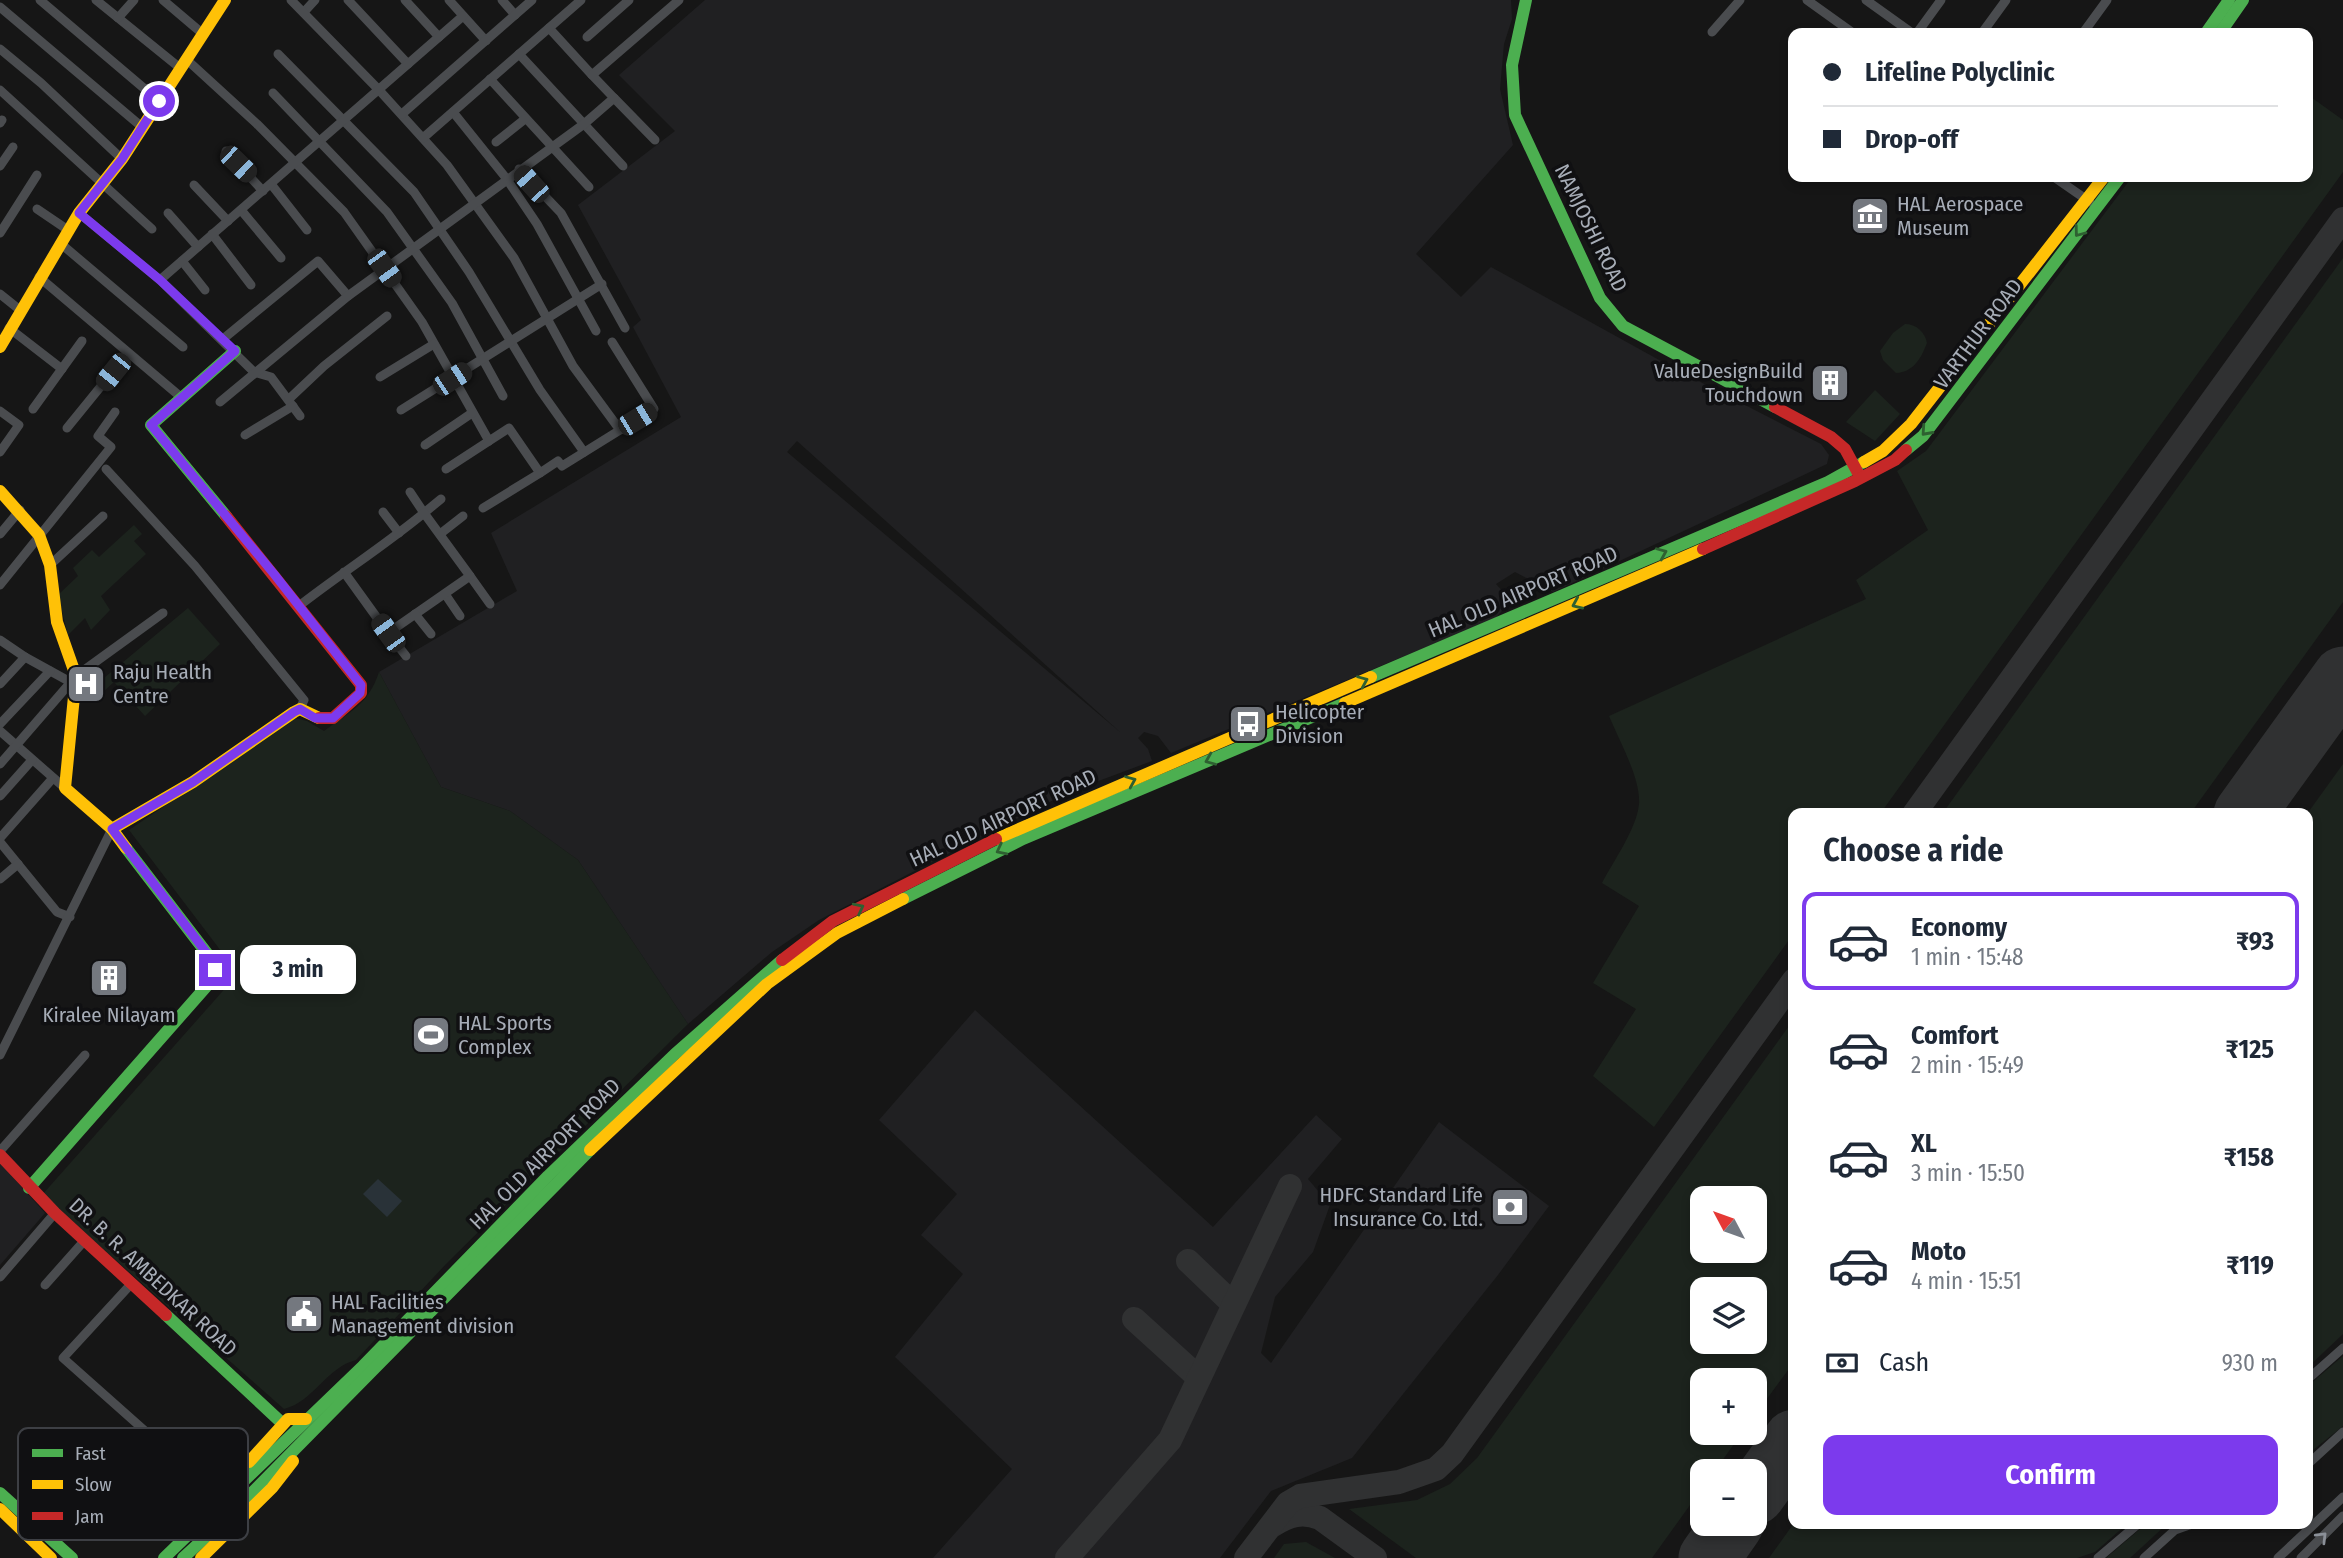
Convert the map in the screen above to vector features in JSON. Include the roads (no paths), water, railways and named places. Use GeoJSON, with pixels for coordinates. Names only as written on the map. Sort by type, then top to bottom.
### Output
{"type":"FeatureCollection","features":[{"type":"Feature","properties":{"kind":"main road"},"geometry":{"type":"LineString","coordinates":[[0,347],[79,213],[122,159],[225,0]]}},
{"type":"Feature","properties":{"kind":"main road","name":"NAMJOSHI ROAD"},"geometry":{"type":"LineString","coordinates":[[1526,0],[1514,48],[1511,87],[1515,115],[1600,298],[1623,326],[1830,437],[1845,449],[1858,472]]}},
{"type":"Feature","properties":{"kind":"main road"},"geometry":{"type":"LineString","coordinates":[[2209,28],[2229,0]]}},
{"type":"Feature","properties":{"kind":"main road"},"geometry":{"type":"LineString","coordinates":[[2224,28],[2244,0]]}},
{"type":"Feature","properties":{"kind":"main road","name":"VARTHUR ROAD"},"geometry":{"type":"LineString","coordinates":[[2093,204],[2102,182]]}},
{"type":"Feature","properties":{"kind":"main road","name":"VARTHUR ROAD"},"geometry":{"type":"LineString","coordinates":[[1841,487],[1912,425],[2093,204],[2114,182]]}},
{"type":"Feature","properties":{"kind":"main road"},"geometry":{"type":"LineString","coordinates":[[112,829],[193,782],[300,709],[315,718],[333,718],[360,693],[361,685],[151,425],[235,351]]}},
{"type":"Feature","properties":{"kind":"main road","name":"HAL OLD AIRPORT ROAD"},"geometry":{"type":"LineString","coordinates":[[309,1424],[548,1176],[760,977],[833,921],[1028,831],[1828,482],[1858,472]]}},
{"type":"Feature","properties":{"kind":"main road","name":"HAL OLD AIRPORT ROAD"},"geometry":{"type":"LineString","coordinates":[[1028,831],[1546,618],[1841,487]]}},
{"type":"Feature","properties":{"kind":"main road"},"geometry":{"type":"LineString","coordinates":[[0,491],[20,510],[39,536],[50,565],[57,622],[74,681],[65,788],[112,829],[212,960],[215,970],[212,981],[29,1188]]}},
{"type":"Feature","properties":{"kind":"main road","name":"DR. B. R. AMBEDKAR ROAD"},"geometry":{"type":"LineString","coordinates":[[0,1153],[29,1188],[55,1213],[283,1424]]}},
{"type":"Feature","properties":{"kind":"main road"},"geometry":{"type":"LineString","coordinates":[[248,1462],[288,1419],[309,1424]]}},
{"type":"Feature","properties":{"kind":"main road"},"geometry":{"type":"LineString","coordinates":[[248,1480],[309,1424]]}},
{"type":"Feature","properties":{"kind":"main road"},"geometry":{"type":"LineString","coordinates":[[248,1495],[309,1424]]}},
{"type":"Feature","properties":{"kind":"main road"},"geometry":{"type":"LineString","coordinates":[[248,1512],[272,1488],[309,1442],[309,1424]]}},
{"type":"Feature","properties":{"kind":"main road"},"geometry":{"type":"LineString","coordinates":[[0,1493],[18,1509]]}},
{"type":"Feature","properties":{"kind":"main road"},"geometry":{"type":"LineString","coordinates":[[0,1509],[18,1526]]}},
{"type":"Feature","properties":{"kind":"main road"},"geometry":{"type":"LineString","coordinates":[[32,1540],[51,1558]]}},
{"type":"Feature","properties":{"kind":"main road"},"geometry":{"type":"LineString","coordinates":[[52,1540],[72,1558]]}},
{"type":"Feature","properties":{"kind":"main road"},"geometry":{"type":"LineString","coordinates":[[150,1558],[170,1540]]}},
{"type":"Feature","properties":{"kind":"main road"},"geometry":{"type":"LineString","coordinates":[[164,1558],[183,1540]]}},
{"type":"Feature","properties":{"kind":"main road"},"geometry":{"type":"LineString","coordinates":[[183,1558],[203,1540]]}},
{"type":"Feature","properties":{"kind":"main road"},"geometry":{"type":"LineString","coordinates":[[201,1558],[219,1540]]}},
{"type":"Feature","properties":{"kind":"street"},"geometry":{"type":"LineString","coordinates":[[40,0],[159,101]]}},
{"type":"Feature","properties":{"kind":"street"},"geometry":{"type":"LineString","coordinates":[[96,0],[183,63],[295,163],[344,212],[422,322],[489,441]]}},
{"type":"Feature","properties":{"kind":"street"},"geometry":{"type":"LineString","coordinates":[[118,18],[134,0]]}},
{"type":"Feature","properties":{"kind":"street"},"geometry":{"type":"LineString","coordinates":[[163,0],[203,34]]}},
{"type":"Feature","properties":{"kind":"street"},"geometry":{"type":"LineString","coordinates":[[291,0],[402,114],[474,202],[514,258],[573,366],[620,430]]}},
{"type":"Feature","properties":{"kind":"street"},"geometry":{"type":"LineString","coordinates":[[304,12],[315,0]]}},
{"type":"Feature","properties":{"kind":"street"},"geometry":{"type":"LineString","coordinates":[[348,0],[408,64]]}},
{"type":"Feature","properties":{"kind":"street"},"geometry":{"type":"LineString","coordinates":[[405,0],[439,37]]}},
{"type":"Feature","properties":{"kind":"street"},"geometry":{"type":"LineString","coordinates":[[449,0],[486,41]]}},
{"type":"Feature","properties":{"kind":"street"},"geometry":{"type":"LineString","coordinates":[[502,0],[515,15]]}},
{"type":"Feature","properties":{"kind":"street"},"geometry":{"type":"LineString","coordinates":[[402,114],[532,0]]}},
{"type":"Feature","properties":{"kind":"street"},"geometry":{"type":"LineString","coordinates":[[423,138],[581,0]]}},
{"type":"Feature","properties":{"kind":"street"},"geometry":{"type":"LineString","coordinates":[[587,37],[629,0]]}},
{"type":"Feature","properties":{"kind":"street"},"geometry":{"type":"LineString","coordinates":[[592,75],[679,0]]}},
{"type":"Feature","properties":{"kind":"street"},"geometry":{"type":"LineString","coordinates":[[1712,32],[1740,0]]}},
{"type":"Feature","properties":{"kind":"street"},"geometry":{"type":"LineString","coordinates":[[1807,0],[1846,28]]}},
{"type":"Feature","properties":{"kind":"street"},"geometry":{"type":"LineString","coordinates":[[1918,28],[1941,0]]}},
{"type":"Feature","properties":{"kind":"street"},"geometry":{"type":"LineString","coordinates":[[1986,28],[2006,0]]}},
{"type":"Feature","properties":{"kind":"street"},"geometry":{"type":"LineString","coordinates":[[2087,28],[2107,0]]}},
{"type":"Feature","properties":{"kind":"street"},"geometry":{"type":"LineString","coordinates":[[1872,2],[1907,28]]}},
{"type":"Feature","properties":{"kind":"street"},"geometry":{"type":"LineString","coordinates":[[0,7],[142,127]]}},
{"type":"Feature","properties":{"kind":"street"},"geometry":{"type":"LineString","coordinates":[[160,280],[463,16]]}},
{"type":"Feature","properties":{"kind":"street"},"geometry":{"type":"LineString","coordinates":[[550,28],[655,140]]}},
{"type":"Feature","properties":{"kind":"street"},"geometry":{"type":"LineString","coordinates":[[0,49],[41,83],[122,159]]}},
{"type":"Feature","properties":{"kind":"street"},"geometry":{"type":"LineString","coordinates":[[278,54],[414,192],[474,279],[510,342],[584,452]]}},
{"type":"Feature","properties":{"kind":"street"},"geometry":{"type":"LineString","coordinates":[[519,54],[623,166]]}},
{"type":"Feature","properties":{"kind":"street"},"geometry":{"type":"LineString","coordinates":[[490,79],[589,187]]}},
{"type":"Feature","properties":{"kind":"street"},"geometry":{"type":"LineString","coordinates":[[0,90],[152,229]]}},
{"type":"Feature","properties":{"kind":"street"},"geometry":{"type":"LineString","coordinates":[[273,93],[370,191],[452,303],[503,396]]}},
{"type":"Feature","properties":{"kind":"street"},"geometry":{"type":"LineString","coordinates":[[220,402],[384,268],[584,124],[614,98]]}},
{"type":"Feature","properties":{"kind":"street"},"geometry":{"type":"LineString","coordinates":[[453,112],[506,178],[544,235],[596,331]]}},
{"type":"Feature","properties":{"kind":"street"},"geometry":{"type":"LineString","coordinates":[[496,142],[525,119]]}},
{"type":"Feature","properties":{"kind":"street"},"geometry":{"type":"LineString","coordinates":[[0,166],[13,146]]}},
{"type":"Feature","properties":{"kind":"street"},"geometry":{"type":"LineString","coordinates":[[226,151],[263,191]]}},
{"type":"Feature","properties":{"kind":"street"},"geometry":{"type":"LineString","coordinates":[[519,169],[561,213],[625,328]]}},
{"type":"Feature","properties":{"kind":"street"},"geometry":{"type":"LineString","coordinates":[[0,233],[37,175]]}},
{"type":"Feature","properties":{"kind":"street"},"geometry":{"type":"LineString","coordinates":[[2061,182],[2093,204]]}},
{"type":"Feature","properties":{"kind":"street"},"geometry":{"type":"LineString","coordinates":[[271,184],[307,230]]}},
{"type":"Feature","properties":{"kind":"street"},"geometry":{"type":"LineString","coordinates":[[194,186],[228,221]]}},
{"type":"Feature","properties":{"kind":"street"},"geometry":{"type":"LineString","coordinates":[[37,209],[68,230]]}},
{"type":"Feature","properties":{"kind":"street"},"geometry":{"type":"LineString","coordinates":[[241,210],[281,258]]}},
{"type":"Feature","properties":{"kind":"street"},"geometry":{"type":"LineString","coordinates":[[79,213],[160,280],[254,372],[271,377],[300,416]]}},
{"type":"Feature","properties":{"kind":"street"},"geometry":{"type":"LineString","coordinates":[[168,214],[198,247]]}},
{"type":"Feature","properties":{"kind":"street"},"geometry":{"type":"LineString","coordinates":[[212,234],[251,285]]}},
{"type":"Feature","properties":{"kind":"street"},"geometry":{"type":"LineString","coordinates":[[60,243],[183,347]]}},
{"type":"Feature","properties":{"kind":"street"},"geometry":{"type":"LineString","coordinates":[[182,261],[205,290]]}},
{"type":"Feature","properties":{"kind":"street"},"geometry":{"type":"LineString","coordinates":[[223,339],[318,261],[348,296]]}},
{"type":"Feature","properties":{"kind":"street"},"geometry":{"type":"LineString","coordinates":[[39,277],[182,398]]}},
{"type":"Feature","properties":{"kind":"street"},"geometry":{"type":"LineString","coordinates":[[401,410],[602,284]]}},
{"type":"Feature","properties":{"kind":"street"},"geometry":{"type":"LineString","coordinates":[[0,294],[20,310]]}},
{"type":"Feature","properties":{"kind":"street"},"geometry":{"type":"LineString","coordinates":[[245,435],[291,403],[324,366],[387,316]]}},
{"type":"Feature","properties":{"kind":"street"},"geometry":{"type":"LineString","coordinates":[[9,328],[62,369]]}},
{"type":"Feature","properties":{"kind":"street"},"geometry":{"type":"LineString","coordinates":[[33,410],[82,341]]}},
{"type":"Feature","properties":{"kind":"street"},"geometry":{"type":"LineString","coordinates":[[483,508],[558,461],[562,466],[654,409],[612,342]]}},
{"type":"Feature","properties":{"kind":"street"},"geometry":{"type":"LineString","coordinates":[[380,377],[434,344]]}},
{"type":"Feature","properties":{"kind":"street"},"geometry":{"type":"LineString","coordinates":[[67,428],[128,353]]}},
{"type":"Feature","properties":{"kind":"street"},"geometry":{"type":"LineString","coordinates":[[0,411],[19,425],[0,452]]}},
{"type":"Feature","properties":{"kind":"street"},"geometry":{"type":"LineString","coordinates":[[0,585],[111,447],[98,436],[115,412]]}},
{"type":"Feature","properties":{"kind":"street"},"geometry":{"type":"LineString","coordinates":[[425,444],[472,413]]}},
{"type":"Feature","properties":{"kind":"street"},"geometry":{"type":"LineString","coordinates":[[446,469],[509,428],[540,473]]}},
{"type":"Feature","properties":{"kind":"street"},"geometry":{"type":"LineString","coordinates":[[106,469],[195,566],[303,700],[300,709]]}},
{"type":"Feature","properties":{"kind":"street"},"geometry":{"type":"LineString","coordinates":[[410,492],[490,604]]}},
{"type":"Feature","properties":{"kind":"street"},"geometry":{"type":"LineString","coordinates":[[299,606],[441,499]]}},
{"type":"Feature","properties":{"kind":"street"},"geometry":{"type":"LineString","coordinates":[[0,534],[20,510]]}},
{"type":"Feature","properties":{"kind":"street"},"geometry":{"type":"LineString","coordinates":[[383,512],[399,533]]}},
{"type":"Feature","properties":{"kind":"street"},"geometry":{"type":"LineString","coordinates":[[50,565],[103,516]]}},
{"type":"Feature","properties":{"kind":"street"},"geometry":{"type":"LineString","coordinates":[[440,534],[463,516]]}},
{"type":"Feature","properties":{"kind":"street"},"geometry":{"type":"LineString","coordinates":[[344,572],[405,656]]}},
{"type":"Feature","properties":{"kind":"street"},"geometry":{"type":"LineString","coordinates":[[388,633],[470,576]]}},
{"type":"Feature","properties":{"kind":"street"},"geometry":{"type":"LineString","coordinates":[[445,594],[460,616]]}},
{"type":"Feature","properties":{"kind":"street"},"geometry":{"type":"LineString","coordinates":[[0,764],[74,681],[163,613]]}},
{"type":"Feature","properties":{"kind":"street"},"geometry":{"type":"LineString","coordinates":[[415,614],[431,635]]}},
{"type":"Feature","properties":{"kind":"street"},"geometry":{"type":"LineString","coordinates":[[0,640],[50,671],[74,681]]}},
{"type":"Feature","properties":{"kind":"street"},"geometry":{"type":"LineString","coordinates":[[0,684],[25,657]]}},
{"type":"Feature","properties":{"kind":"street"},"geometry":{"type":"LineString","coordinates":[[0,724],[50,671]]}},
{"type":"Feature","properties":{"kind":"street"},"geometry":{"type":"LineString","coordinates":[[0,731],[65,788]]}},
{"type":"Feature","properties":{"kind":"street"},"geometry":{"type":"LineString","coordinates":[[0,796],[32,760]]}},
{"type":"Feature","properties":{"kind":"street"},"geometry":{"type":"LineString","coordinates":[[53,779],[0,840],[57,912],[70,918]]}},
{"type":"Feature","properties":{"kind":"street"},"geometry":{"type":"LineString","coordinates":[[0,1055],[112,829]]}},
{"type":"Feature","properties":{"kind":"street"},"geometry":{"type":"LineString","coordinates":[[0,879],[18,864]]}},
{"type":"Feature","properties":{"kind":"street"},"geometry":{"type":"LineString","coordinates":[[0,1153],[85,1055]]}},
{"type":"Feature","properties":{"kind":"street"},"geometry":{"type":"LineString","coordinates":[[0,1277],[55,1213]]}},
{"type":"Feature","properties":{"kind":"street"},"geometry":{"type":"LineString","coordinates":[[45,1285],[85,1240]]}},
{"type":"Feature","properties":{"kind":"street"},"geometry":{"type":"LineString","coordinates":[[132,1283],[63,1358],[141,1428]]}},
{"type":"Feature","properties":{"kind":"street"},"geometry":{"type":"LineString","coordinates":[[2313,1375],[2343,1348]]}},
{"type":"Feature","properties":{"kind":"street"},"geometry":{"type":"LineString","coordinates":[[2313,1459],[2343,1432]]}},
{"type":"Feature","properties":{"kind":"street"},"geometry":{"type":"LineString","coordinates":[[2313,1525],[2343,1497]]}},
{"type":"Feature","properties":{"kind":"street"},"geometry":{"type":"LineString","coordinates":[[2301,1558],[2343,1516]]}},
{"type":"Feature","properties":{"kind":"street"},"geometry":{"type":"LineString","coordinates":[[2098,1558],[2132,1529]]}},
{"type":"Feature","properties":{"kind":"street"},"geometry":{"type":"LineString","coordinates":[[2144,1558],[2178,1529]]}},
{"type":"Feature","properties":{"kind":"street"},"geometry":{"type":"LineString","coordinates":[[2278,1558],[2309,1529]]}},
{"type":"Feature","properties":{"kind":"place","name":"HAL Aerospace Museum"},"geometry":{"type":"Point","coordinates":[1870,216]}},
{"type":"Feature","properties":{"kind":"place","name":"ValueDesignBuild Touchdown"},"geometry":{"type":"Point","coordinates":[1830,383]}},
{"type":"Feature","properties":{"kind":"place","name":"Raju Health Centre"},"geometry":{"type":"Point","coordinates":[86,684]}},
{"type":"Feature","properties":{"kind":"place","name":"Helicopter Division"},"geometry":{"type":"Point","coordinates":[1248,724]}},
{"type":"Feature","properties":{"kind":"place","name":"Kiralee Nilayam"},"geometry":{"type":"Point","coordinates":[109,978]}},
{"type":"Feature","properties":{"kind":"place","name":"HAL Sports Complex"},"geometry":{"type":"Point","coordinates":[431,1035]}},
{"type":"Feature","properties":{"kind":"place","name":"HDFC Standard Life Insurance Co. Ltd."},"geometry":{"type":"Point","coordinates":[1510,1207]}},
{"type":"Feature","properties":{"kind":"place","name":"HAL Facilities Management division"},"geometry":{"type":"Point","coordinates":[304,1314]}}]}
